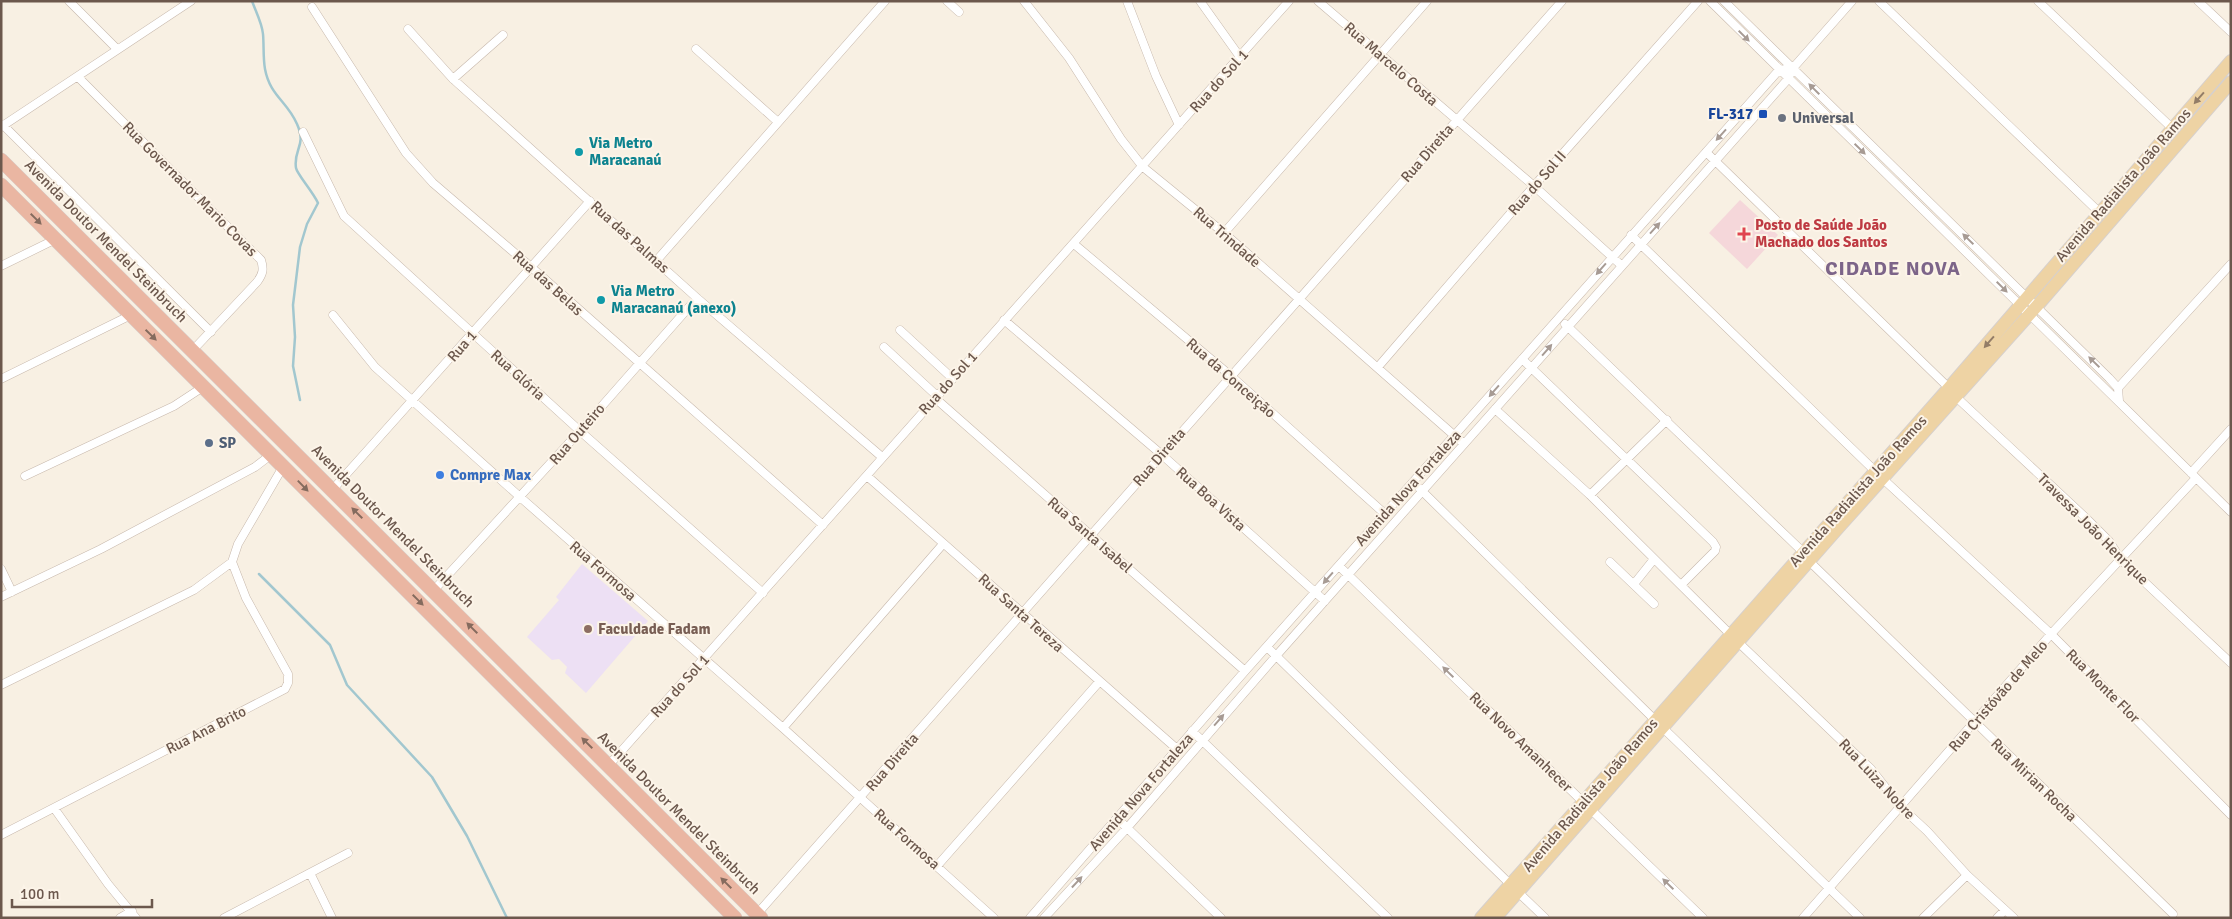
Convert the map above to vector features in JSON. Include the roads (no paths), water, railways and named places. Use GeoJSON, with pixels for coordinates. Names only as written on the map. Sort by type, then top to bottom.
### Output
{"type":"FeatureCollection","features":[{"type":"Feature","properties":{"kind":"highway","name":"Avenida Doutor Mendel Steinbruch"},"geometry":{"type":"LineString","coordinates":[[1,160],[333,489],[759,916]]}},
{"type":"Feature","properties":{"kind":"highway"},"geometry":{"type":"LineString","coordinates":[[1,185],[284,465],[735,918]]}},
{"type":"Feature","properties":{"kind":"main road","name":"Avenida Radialista João Ramos"},"geometry":{"type":"LineString","coordinates":[[2028,306],[2099,212],[2231,61]]}},
{"type":"Feature","properties":{"kind":"main road","name":"Avenida Radialista João Ramos"},"geometry":{"type":"LineString","coordinates":[[1496,918],[1515,889],[1806,556],[2028,306],[2231,82]]}},
{"type":"Feature","properties":{"kind":"main road","name":"Avenida Radialista João Ramos"},"geometry":{"type":"LineString","coordinates":[[1481,918],[1515,889]]}},
{"type":"Feature","properties":{"kind":"street"},"geometry":{"type":"LineString","coordinates":[[69,1],[117,49]]}},
{"type":"Feature","properties":{"kind":"street"},"geometry":{"type":"LineString","coordinates":[[191,1],[2,126],[210,332]]}},
{"type":"Feature","properties":{"kind":"street"},"geometry":{"type":"LineString","coordinates":[[657,260],[886,1]]}},
{"type":"Feature","properties":{"kind":"street"},"geometry":{"type":"LineString","coordinates":[[947,1],[960,12]]}},
{"type":"Feature","properties":{"kind":"street","name":"Rua Trindade"},"geometry":{"type":"LineString","coordinates":[[1024,1],[1069,58],[1121,139],[1143,167],[1224,233],[1464,444]]}},
{"type":"Feature","properties":{"kind":"street"},"geometry":{"type":"LineString","coordinates":[[1127,1],[1156,76],[1179,125]]}},
{"type":"Feature","properties":{"kind":"street"},"geometry":{"type":"LineString","coordinates":[[1200,1],[1240,57]]}},
{"type":"Feature","properties":{"kind":"street","name":"Rua do Sol 1"},"geometry":{"type":"LineString","coordinates":[[608,765],[763,594],[935,397],[1143,167],[1289,1]]}},
{"type":"Feature","properties":{"kind":"street","name":"Rua Marcelo Costa"},"geometry":{"type":"LineString","coordinates":[[1318,1],[1534,186],[1621,265]]}},
{"type":"Feature","properties":{"kind":"street"},"geometry":{"type":"LineString","coordinates":[[1224,233],[1427,1]]}},
{"type":"Feature","properties":{"kind":"street","name":"Rua Direita"},"geometry":{"type":"LineString","coordinates":[[759,916],[1161,454],[1562,1]]}},
{"type":"Feature","properties":{"kind":"street","name":"Rua do Sol II"},"geometry":{"type":"LineString","coordinates":[[1378,367],[1534,186],[1698,1]]}},
{"type":"Feature","properties":{"kind":"street"},"geometry":{"type":"LineString","coordinates":[[1710,1],[1838,128],[1989,273],[2118,388],[2119,401]]}},
{"type":"Feature","properties":{"kind":"street"},"geometry":{"type":"LineString","coordinates":[[1724,1],[1996,266],[2028,306],[2119,401],[2231,512]]}},
{"type":"Feature","properties":{"kind":"street","name":"Avenida Nova Fortaleza"},"geometry":{"type":"LineString","coordinates":[[1044,918],[1127,828],[1324,601],[1788,79],[1793,68],[1852,1]]}},
{"type":"Feature","properties":{"kind":"street"},"geometry":{"type":"LineString","coordinates":[[1879,1],[2099,212]]}},
{"type":"Feature","properties":{"kind":"street"},"geometry":{"type":"LineString","coordinates":[[2038,1],[2172,128]]}},
{"type":"Feature","properties":{"kind":"street"},"geometry":{"type":"LineString","coordinates":[[2198,1],[2231,32]]}},
{"type":"Feature","properties":{"kind":"street","name":"Rua das Belas"},"geometry":{"type":"LineString","coordinates":[[312,7],[406,153],[418,168],[823,525]]}},
{"type":"Feature","properties":{"kind":"street","name":"Rua das Palmas"},"geometry":{"type":"LineString","coordinates":[[408,29],[453,78],[697,298],[882,457]]}},
{"type":"Feature","properties":{"kind":"street"},"geometry":{"type":"LineString","coordinates":[[453,78],[503,34]]}},
{"type":"Feature","properties":{"kind":"street"},"geometry":{"type":"LineString","coordinates":[[696,49],[778,122]]}},
{"type":"Feature","properties":{"kind":"street"},"geometry":{"type":"LineString","coordinates":[[1779,70],[1793,68]]}},
{"type":"Feature","properties":{"kind":"street","name":"Avenida Nova Fortaleza"},"geometry":{"type":"LineString","coordinates":[[1030,918],[1118,820],[1192,731],[1779,70]]}},
{"type":"Feature","properties":{"kind":"street","name":"Rua Governador Mario Covas"},"geometry":{"type":"LineString","coordinates":[[78,77],[261,260],[264,268],[262,275],[193,350]]}},
{"type":"Feature","properties":{"kind":"street"},"geometry":{"type":"LineString","coordinates":[[1838,128],[1845,120]]}},
{"type":"Feature","properties":{"kind":"street","name":"Rua Glória"},"geometry":{"type":"LineString","coordinates":[[303,132],[344,216],[472,334],[763,594]]}},
{"type":"Feature","properties":{"kind":"street","name":"Travessa João Henrique"},"geometry":{"type":"LineString","coordinates":[[1706,152],[1952,392],[2086,518],[2109,541],[2121,560],[2231,663]]}},
{"type":"Feature","properties":{"kind":"street"},"geometry":{"type":"LineString","coordinates":[[1910,197],[1918,190]]}},
{"type":"Feature","properties":{"kind":"street","name":"Rua 1"},"geometry":{"type":"LineString","coordinates":[[333,489],[414,401],[590,201]]}},
{"type":"Feature","properties":{"kind":"street","name":"Rua Monte Flor"},"geometry":{"type":"LineString","coordinates":[[1631,235],[1879,475],[2051,634],[2231,815]]}},
{"type":"Feature","properties":{"kind":"street"},"geometry":{"type":"LineString","coordinates":[[1,266],[56,239]]}},
{"type":"Feature","properties":{"kind":"street","name":"Rua da Conceição"},"geometry":{"type":"LineString","coordinates":[[1074,244],[1230,376],[1385,514]]}},
{"type":"Feature","properties":{"kind":"street"},"geometry":{"type":"LineString","coordinates":[[2118,388],[2231,264]]}},
{"type":"Feature","properties":{"kind":"street"},"geometry":{"type":"LineString","coordinates":[[1989,273],[1996,266]]}},
{"type":"Feature","properties":{"kind":"street","name":"Rua Outeiro"},"geometry":{"type":"LineString","coordinates":[[434,590],[580,431],[697,298]]}},
{"type":"Feature","properties":{"kind":"street"},"geometry":{"type":"LineString","coordinates":[[1,379],[131,315]]}},
{"type":"Feature","properties":{"kind":"street","name":"Rua Formosa"},"geometry":{"type":"LineString","coordinates":[[333,315],[361,353],[520,497],[783,728],[994,918]]}},
{"type":"Feature","properties":{"kind":"street","name":"Rua Mirian Rocha"},"geometry":{"type":"LineString","coordinates":[[1559,317],[2173,914]]}},
{"type":"Feature","properties":{"kind":"street","name":"Rua Boa Vista"},"geometry":{"type":"LineString","coordinates":[[1004,320],[1161,454],[1324,601]]}},
{"type":"Feature","properties":{"kind":"street"},"geometry":{"type":"LineString","coordinates":[[900,330],[952,378]]}},
{"type":"Feature","properties":{"kind":"street","name":"Rua Santa Isabel"},"geometry":{"type":"LineString","coordinates":[[884,346],[935,397],[1245,671]]}},
{"type":"Feature","properties":{"kind":"street"},"geometry":{"type":"LineString","coordinates":[[1522,359],[1706,532],[1716,547],[1681,585]]}},
{"type":"Feature","properties":{"kind":"street"},"geometry":{"type":"LineString","coordinates":[[25,476],[174,406],[204,386]]}},
{"type":"Feature","properties":{"kind":"street","name":"Rua Luiza Nobre"},"geometry":{"type":"LineString","coordinates":[[1495,409],[1590,495],[1735,639],[1871,769],[1901,808],[1927,831],[1967,875],[2014,918]]}},
{"type":"Feature","properties":{"kind":"street"},"geometry":{"type":"LineString","coordinates":[[1590,495],[1667,420]]}},
{"type":"Feature","properties":{"kind":"street","name":"Rua Cristóvão de Melo"},"geometry":{"type":"LineString","coordinates":[[1803,918],[2051,634],[2121,560],[2231,429]]}},
{"type":"Feature","properties":{"kind":"street"},"geometry":{"type":"LineString","coordinates":[[1,597],[100,549],[254,467],[272,454]]}},
{"type":"Feature","properties":{"kind":"street"},"geometry":{"type":"LineString","coordinates":[[1,685],[194,590],[232,562],[238,544],[284,465]]}},
{"type":"Feature","properties":{"kind":"street","name":"Rua Santa Tereza"},"geometry":{"type":"LineString","coordinates":[[867,476],[1177,749]]}},
{"type":"Feature","properties":{"kind":"street"},"geometry":{"type":"LineString","coordinates":[[1414,483],[1860,918]]}},
{"type":"Feature","properties":{"kind":"street"},"geometry":{"type":"LineString","coordinates":[[783,728],[943,544]]}},
{"type":"Feature","properties":{"kind":"street"},"geometry":{"type":"LineString","coordinates":[[1634,584],[1654,559]]}},
{"type":"Feature","properties":{"kind":"street","name":"Rua Ana Brito"},"geometry":{"type":"LineString","coordinates":[[1,834],[284,688],[288,684],[288,674],[246,598],[232,562]]}},
{"type":"Feature","properties":{"kind":"street"},"geometry":{"type":"LineString","coordinates":[[1610,562],[1654,604]]}},
{"type":"Feature","properties":{"kind":"street","name":"Rua Novo Amanhecer"},"geometry":{"type":"LineString","coordinates":[[1339,566],[1703,918]]}},
{"type":"Feature","properties":{"kind":"street"},"geometry":{"type":"LineString","coordinates":[[1,568],[12,592]]}},
{"type":"Feature","properties":{"kind":"street"},"geometry":{"type":"LineString","coordinates":[[1267,647],[1545,918]]}},
{"type":"Feature","properties":{"kind":"street"},"geometry":{"type":"LineString","coordinates":[[937,866],[1099,682]]}},
{"type":"Feature","properties":{"kind":"street"},"geometry":{"type":"LineString","coordinates":[[1192,731],[1388,918]]}},
{"type":"Feature","properties":{"kind":"street"},"geometry":{"type":"LineString","coordinates":[[54,808],[108,884],[134,915],[120,918]]}},
{"type":"Feature","properties":{"kind":"street"},"geometry":{"type":"LineString","coordinates":[[1118,820],[1221,918]]}},
{"type":"Feature","properties":{"kind":"street"},"geometry":{"type":"LineString","coordinates":[[224,918],[348,853]]}},
{"type":"Feature","properties":{"kind":"street"},"geometry":{"type":"LineString","coordinates":[[310,874],[332,918]]}},
{"type":"Feature","properties":{"kind":"street"},"geometry":{"type":"LineString","coordinates":[[1923,918],[1967,875]]}},
{"type":"Feature","properties":{"kind":"street"},"geometry":{"type":"LineString","coordinates":[[1997,918],[2005,910]]}},
{"type":"Feature","properties":{"kind":"waterway"},"geometry":{"type":"LineString","coordinates":[[252,1],[262,30],[264,65],[267,78],[293,116],[300,131],[301,137],[296,156],[296,168],[318,203],[307,224],[300,247],[293,305],[295,337],[293,366],[300,400]]}},
{"type":"Feature","properties":{"kind":"waterway"},"geometry":{"type":"LineString","coordinates":[[259,574],[330,645],[347,685],[432,777],[467,836],[507,918]]}},
{"type":"Feature","properties":{"kind":"place","name":"FL-317"},"geometry":{"type":"Point","coordinates":[1763,114]}},
{"type":"Feature","properties":{"kind":"place","name":"Universal"},"geometry":{"type":"Point","coordinates":[1782,118]}},
{"type":"Feature","properties":{"kind":"place","name":"Via Metro Maracanaú"},"geometry":{"type":"Point","coordinates":[579,152]}},
{"type":"Feature","properties":{"kind":"place","name":"Posto de Saúde João Machado dos Santos"},"geometry":{"type":"Point","coordinates":[1744,234]}},
{"type":"Feature","properties":{"kind":"place","name":"Via Metro Maracanaú (anexo)"},"geometry":{"type":"Point","coordinates":[601,300]}},
{"type":"Feature","properties":{"kind":"place","name":"SP"},"geometry":{"type":"Point","coordinates":[209,443]}},
{"type":"Feature","properties":{"kind":"place","name":"Compre Max"},"geometry":{"type":"Point","coordinates":[440,475]}},
{"type":"Feature","properties":{"kind":"place","name":"Faculdade Fadam"},"geometry":{"type":"Point","coordinates":[588,629]}},
{"type":"Feature","properties":{"kind":"district","name":"CIDADE NOVA"},"geometry":{"type":"Point","coordinates":[1893,268]}}]}
